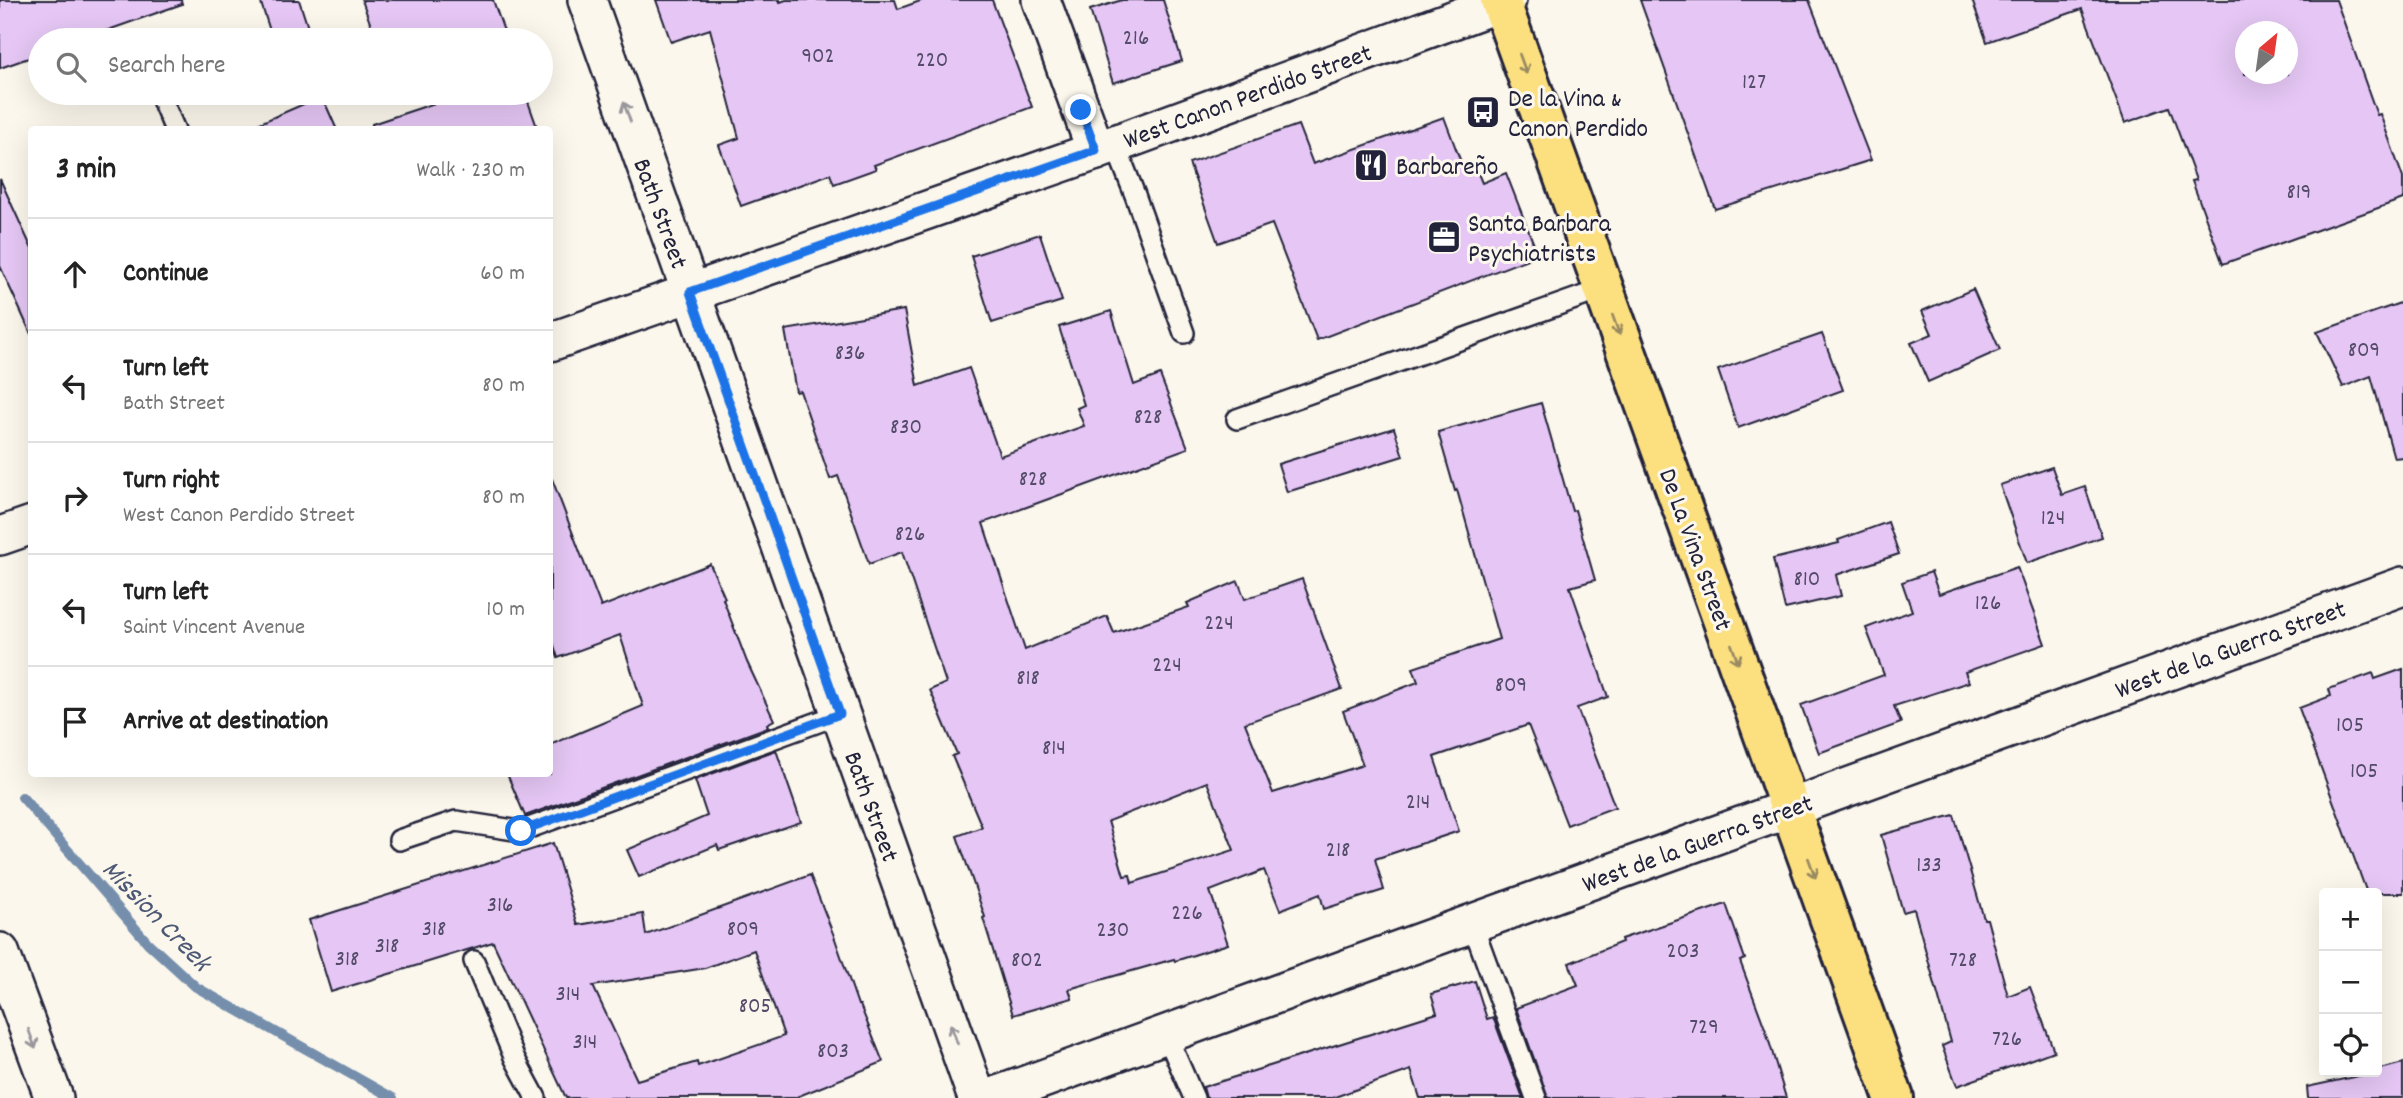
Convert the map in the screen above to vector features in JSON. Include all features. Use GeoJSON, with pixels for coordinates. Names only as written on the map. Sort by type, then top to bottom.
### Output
{"type":"FeatureCollection","features":[{"type":"Feature","properties":{"kind":"main road","name":"De La Vina Street"},"geometry":{"type":"LineString","coordinates":[[1503,1],[1603,289],[1894,1098]]}},
{"type":"Feature","properties":{"kind":"street","name":"Bath Street"},"geometry":{"type":"LineString","coordinates":[[587,0],[977,1098]]}},
{"type":"Feature","properties":{"kind":"street"},"geometry":{"type":"LineString","coordinates":[[1041,0],[1105,147]]}},
{"type":"Feature","properties":{"kind":"street","name":"West Canon Perdido Street"},"geometry":{"type":"LineString","coordinates":[[553,341],[1105,147],[1503,1]]}},
{"type":"Feature","properties":{"kind":"street"},"geometry":{"type":"LineString","coordinates":[[0,536],[28,526]]}},
{"type":"Feature","properties":{"kind":"street","name":"West de la Guerra Street"},"geometry":{"type":"LineString","coordinates":[[990,1098],[2403,586]]}},
{"type":"Feature","properties":{"kind":"street"},"geometry":{"type":"LineString","coordinates":[[0,952],[54,1098]]}},
{"type":"Feature","properties":{"kind":"lane"},"geometry":{"type":"LineString","coordinates":[[164,105],[173,126]]}},
{"type":"Feature","properties":{"kind":"lane"},"geometry":{"type":"LineString","coordinates":[[1105,147],[1135,195],[1184,333]]}},
{"type":"Feature","properties":{"kind":"lane"},"geometry":{"type":"LineString","coordinates":[[1237,418],[1603,289]]}},
{"type":"Feature","properties":{"kind":"lane"},"geometry":{"type":"LineString","coordinates":[[398,840],[456,821],[521,831],[840,714]]}},
{"type":"Feature","properties":{"kind":"lane"},"geometry":{"type":"LineString","coordinates":[[1472,923],[1536,1098]]}},
{"type":"Feature","properties":{"kind":"lane"},"geometry":{"type":"LineString","coordinates":[[474,961],[515,1059],[536,1098]]}},
{"type":"Feature","properties":{"kind":"lane"},"geometry":{"type":"LineString","coordinates":[[1166,1034],[1194,1098]]}},
{"type":"Feature","properties":{"kind":"building"},"geometry":{"type":"Polygon","coordinates":[[[0,0],[181,0],[182,4],[114,28],[28,28],[28,58],[0,68],[0,0]]]}},
{"type":"Feature","properties":{"kind":"building"},"geometry":{"type":"Polygon","coordinates":[[[260,0],[299,0],[308,28],[269,28],[260,0]]]}},
{"type":"Feature","properties":{"kind":"building"},"geometry":{"type":"Polygon","coordinates":[[[362,0],[493,0],[503,28],[372,28],[362,0]]]}},
{"type":"Feature","properties":{"kind":"building"},"geometry":{"type":"Polygon","coordinates":[[[656,0],[895,0],[898,9],[923,0],[992,0],[1032,107],[874,165],[876,169],[834,184],[830,174],[741,206],[719,145],[739,138],[710,29],[671,42],[656,0]]]}},
{"type":"Feature","properties":{"kind":"building"},"geometry":{"type":"Polygon","coordinates":[[[1122,0],[1163,0],[1182,61],[1113,83],[1090,10],[1122,0]]]}},
{"type":"Feature","properties":{"kind":"building"},"geometry":{"type":"Polygon","coordinates":[[[1640,0],[1809,0],[1871,160],[1715,209],[1640,0]]]}},
{"type":"Feature","properties":{"kind":"building"},"geometry":{"type":"Polygon","coordinates":[[[1972,0],[2336,0],[2377,115],[2380,114],[2403,178],[2403,199],[2223,264],[2192,181],[2196,180],[2169,107],[2125,123],[2082,9],[1987,42],[1972,0]]]}},
{"type":"Feature","properties":{"kind":"building"},"geometry":{"type":"Polygon","coordinates":[[[301,105],[326,105],[335,126],[253,126],[301,105]]]}},
{"type":"Feature","properties":{"kind":"building"},"geometry":{"type":"Polygon","coordinates":[[[429,105],[529,105],[537,126],[372,126],[429,105]]]}},
{"type":"Feature","properties":{"kind":"building"},"geometry":{"type":"Polygon","coordinates":[[[1444,117],[1464,170],[1475,166],[1482,183],[1506,173],[1538,255],[1317,340],[1272,224],[1218,243],[1189,163],[1298,125],[1313,164],[1444,117]]]}},
{"type":"Feature","properties":{"kind":"building"},"geometry":{"type":"Polygon","coordinates":[[[0,179],[28,240],[28,327],[0,266],[0,179]]]}},
{"type":"Feature","properties":{"kind":"building"},"geometry":{"type":"Polygon","coordinates":[[[1040,234],[1062,301],[992,323],[971,256],[1040,234]]]}},
{"type":"Feature","properties":{"kind":"building"},"geometry":{"type":"Polygon","coordinates":[[[1973,289],[2000,350],[1928,382],[1911,343],[1932,334],[1922,311],[1973,289]]]}},
{"type":"Feature","properties":{"kind":"building"},"geometry":{"type":"Polygon","coordinates":[[[2403,302],[2403,457],[2394,458],[2371,376],[2343,387],[2317,332],[2403,302]]]}},
{"type":"Feature","properties":{"kind":"building"},"geometry":{"type":"Polygon","coordinates":[[[904,310],[918,386],[969,368],[1000,456],[1084,426],[1077,408],[1084,405],[1059,327],[1111,311],[1134,385],[1160,375],[1188,448],[983,523],[1025,650],[1107,616],[1114,633],[1189,607],[1187,603],[1238,581],[1245,599],[1302,579],[1342,689],[1245,723],[1273,793],[1363,765],[1343,711],[1418,682],[1413,668],[1499,639],[1438,432],[1541,403],[1595,580],[1570,587],[1608,697],[1577,708],[1615,807],[1567,825],[1528,725],[1434,757],[1459,831],[1375,859],[1384,890],[1324,909],[1320,894],[1280,910],[1264,870],[1210,891],[1228,944],[1069,989],[1072,998],[1013,1015],[983,918],[985,917],[957,836],[982,827],[952,756],[957,754],[930,690],[946,683],[902,552],[869,564],[838,476],[830,479],[800,391],[796,392],[785,330],[904,310]],[[1207,782],[1108,821],[1124,876],[1130,875],[1132,883],[1234,850],[1207,782]]]}},
{"type":"Feature","properties":{"kind":"building"},"geometry":{"type":"Polygon","coordinates":[[[1822,334],[1843,390],[1738,428],[1718,370],[1822,334]]]}},
{"type":"Feature","properties":{"kind":"building"},"geometry":{"type":"Polygon","coordinates":[[[1394,428],[1403,456],[1287,492],[1278,464],[1394,428]]]}},
{"type":"Feature","properties":{"kind":"building"},"geometry":{"type":"Polygon","coordinates":[[[2052,467],[2062,495],[2085,487],[2102,537],[2027,563],[2000,485],[2052,467]]]}},
{"type":"Feature","properties":{"kind":"building"},"geometry":{"type":"Polygon","coordinates":[[[553,482],[601,607],[710,564],[747,662],[774,720],[767,724],[768,727],[525,816],[508,777],[553,777],[553,744],[643,706],[620,635],[558,658],[553,642],[553,482]]]}},
{"type":"Feature","properties":{"kind":"building"},"geometry":{"type":"Polygon","coordinates":[[[1888,522],[1899,554],[1836,575],[1841,596],[1785,609],[1773,559],[1839,543],[1838,540],[1888,522]]]}},
{"type":"Feature","properties":{"kind":"building"},"geometry":{"type":"Polygon","coordinates":[[[2017,567],[2045,644],[1965,672],[1969,682],[1894,706],[1901,723],[1819,753],[1801,705],[1884,675],[1866,628],[1912,611],[1902,582],[1931,572],[1939,594],[2017,567]]]}},
{"type":"Feature","properties":{"kind":"building"},"geometry":{"type":"Polygon","coordinates":[[[2403,669],[2403,893],[2382,893],[2382,888],[2365,888],[2299,708],[2331,696],[2329,689],[2373,673],[2375,679],[2403,669]]]}},
{"type":"Feature","properties":{"kind":"building"},"geometry":{"type":"Polygon","coordinates":[[[776,750],[801,822],[719,850],[717,845],[639,877],[627,850],[707,816],[695,780],[776,750]]]}},
{"type":"Feature","properties":{"kind":"building"},"geometry":{"type":"Polygon","coordinates":[[[1954,815],[2008,996],[2030,987],[2054,1051],[1957,1086],[1942,1046],[1951,1042],[1914,909],[1903,912],[1881,835],[1954,815]]]}},
{"type":"Feature","properties":{"kind":"building"},"geometry":{"type":"Polygon","coordinates":[[[553,843],[578,925],[643,914],[646,935],[810,875],[858,1005],[883,1062],[794,1098],[566,1098],[493,942],[331,992],[309,920],[553,843]],[[754,950],[705,968],[593,986],[637,1080],[697,1062],[698,1066],[784,1036],[754,950]]]}},
{"type":"Feature","properties":{"kind":"building"},"geometry":{"type":"Polygon","coordinates":[[[1726,904],[1745,959],[1740,961],[1766,1031],[1786,1098],[1548,1098],[1516,1008],[1578,985],[1569,963],[1622,942],[1621,939],[1726,904]]]}},
{"type":"Feature","properties":{"kind":"building"},"geometry":{"type":"Polygon","coordinates":[[[1475,981],[1487,1019],[1493,1017],[1523,1098],[1420,1098],[1411,1070],[1332,1098],[1206,1098],[1203,1087],[1437,1013],[1431,994],[1475,981]]]}},
{"type":"Feature","properties":{"kind":"building"},"geometry":{"type":"Polygon","coordinates":[[[2403,1063],[2403,1098],[2308,1098],[2307,1087],[2354,1077],[2382,1077],[2382,1069],[2403,1063]]]}},
{"type":"Feature","properties":{"kind":"waterway","name":"Mission Creek"},"geometry":{"type":"LineString","coordinates":[[22,797],[148,943],[196,987],[393,1098]]}},
{"type":"Feature","properties":{"kind":"place","name":"De la Vina & Canon Perdido"},"geometry":{"type":"Point","coordinates":[1483,112]}},
{"type":"Feature","properties":{"kind":"place","name":"Barbareño"},"geometry":{"type":"Point","coordinates":[1371,165]}},
{"type":"Feature","properties":{"kind":"place","name":"Santa Barbara Psychiatrists"},"geometry":{"type":"Point","coordinates":[1444,237]}},
{"type":"Feature","properties":{"kind":"route"},"geometry":{"type":"LineString","coordinates":[[521,831],[840,714],[690,292],[1096,150],[1081,110]]}}]}
